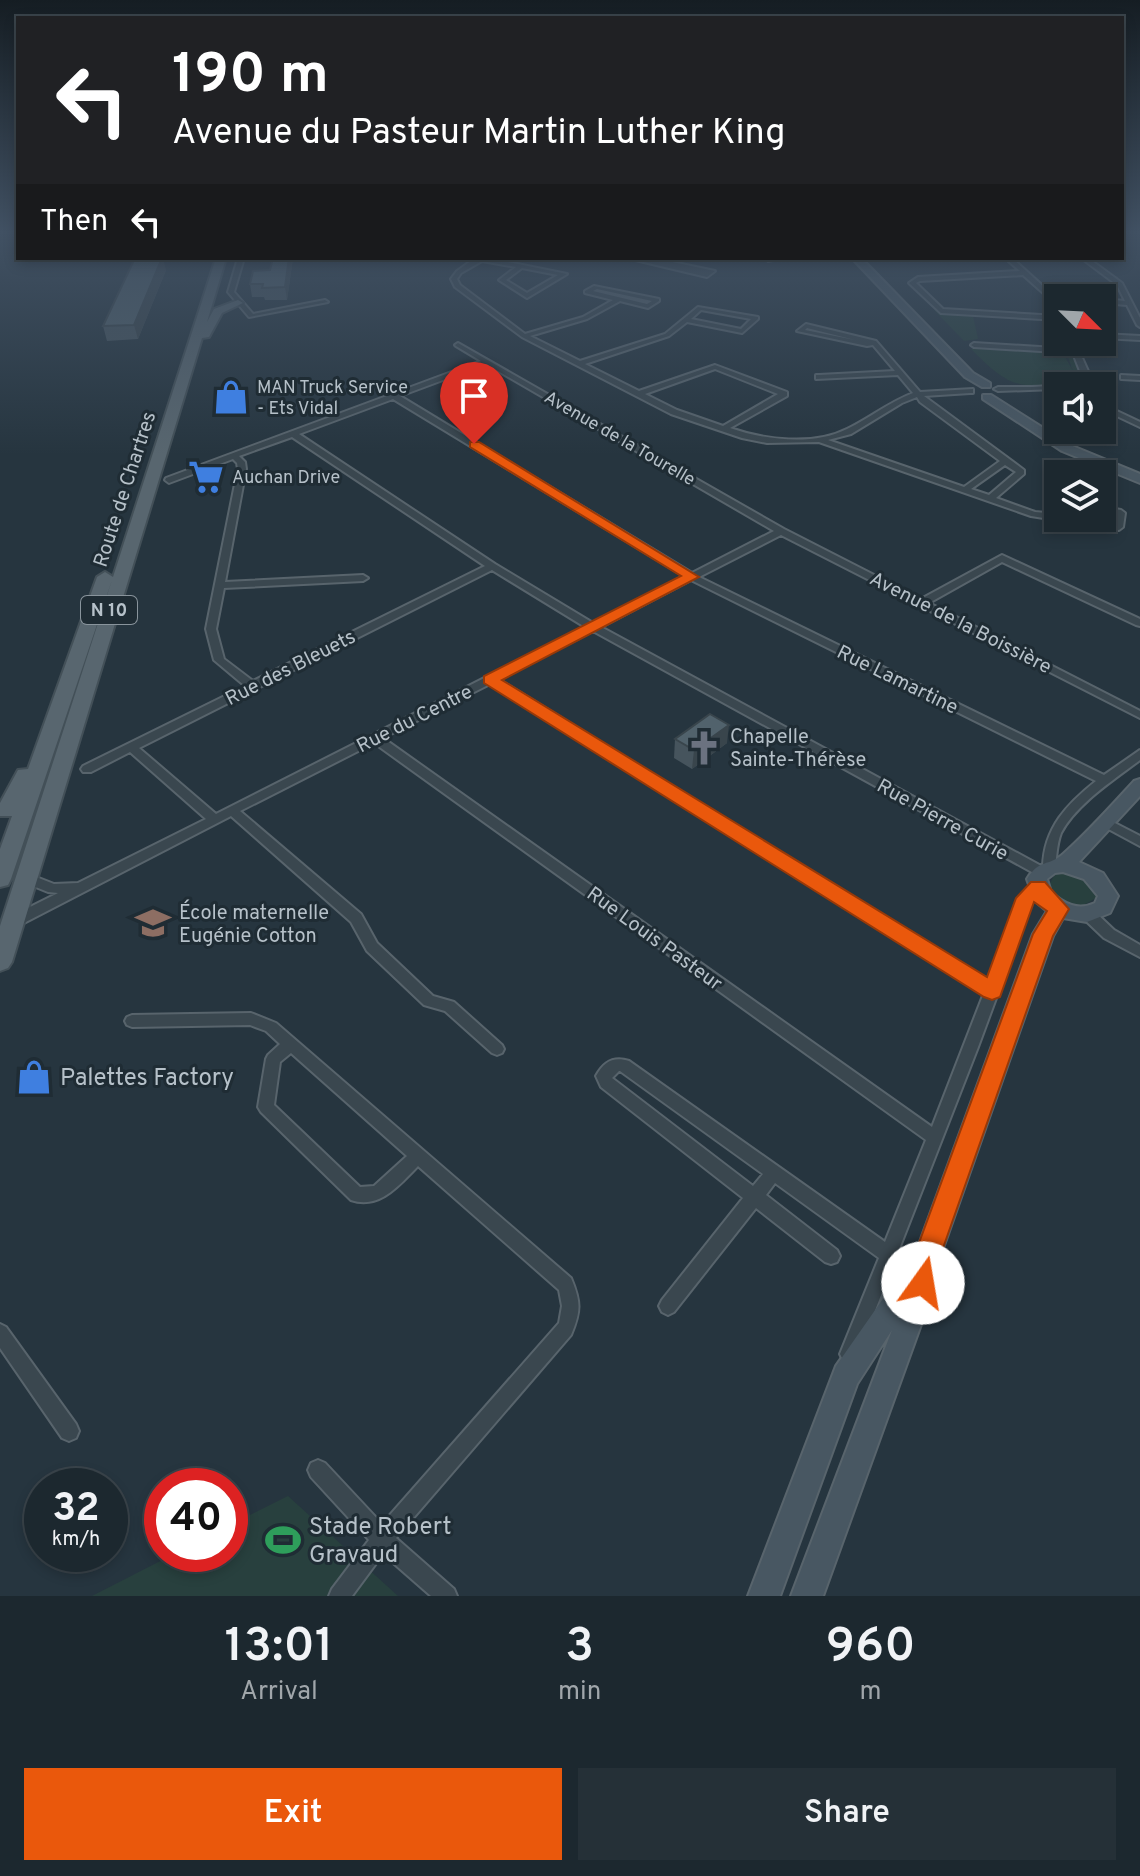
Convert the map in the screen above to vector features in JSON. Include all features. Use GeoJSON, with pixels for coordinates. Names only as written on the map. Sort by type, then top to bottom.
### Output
{"type":"FeatureCollection","features":[{"type":"Feature","properties":{"kind":"main road","name":"Route de Chartres"},"geometry":{"type":"LineString","coordinates":[[0,879],[196,305]]}},
{"type":"Feature","properties":{"kind":"main road","name":"Route de Chartres"},"geometry":{"type":"LineString","coordinates":[[0,962],[157,482],[188,360],[206,305]]}},
{"type":"Feature","properties":{"kind":"main road"},"geometry":{"type":"LineString","coordinates":[[188,360],[196,356],[214,316],[233,305]]}},
{"type":"Feature","properties":{"kind":"main road"},"geometry":{"type":"LineString","coordinates":[[6,811],[30,764],[46,746]]}},
{"type":"Feature","properties":{"kind":"street"},"geometry":{"type":"LineString","coordinates":[[240,305],[251,316],[307,305]]}},
{"type":"Feature","properties":{"kind":"street"},"geometry":{"type":"LineString","coordinates":[[483,305],[524,336],[674,412],[767,441],[820,440],[848,432],[899,401],[970,384]]}},
{"type":"Feature","properties":{"kind":"street"},"geometry":{"type":"LineString","coordinates":[[524,336],[585,318],[607,305]]}},
{"type":"Feature","properties":{"kind":"street"},"geometry":{"type":"LineString","coordinates":[[900,305],[970,384],[992,392],[1044,388]]}},
{"type":"Feature","properties":{"kind":"street"},"geometry":{"type":"LineString","coordinates":[[935,305],[941,311],[1044,317]]}},
{"type":"Feature","properties":{"kind":"street"},"geometry":{"type":"LineString","coordinates":[[1130,305],[1140,325]]}},
{"type":"Feature","properties":{"kind":"street"},"geometry":{"type":"LineString","coordinates":[[579,364],[667,335],[685,320],[700,308],[756,318],[742,331],[685,320]]}},
{"type":"Feature","properties":{"kind":"street"},"geometry":{"type":"LineString","coordinates":[[874,342],[867,344],[800,331],[806,326],[874,342],[918,394],[1021,472],[990,499]]}},
{"type":"Feature","properties":{"kind":"street"},"geometry":{"type":"LineString","coordinates":[[1116,337],[1140,338]]}},
{"type":"Feature","properties":{"kind":"street","name":"Avenue de la Tourelle"},"geometry":{"type":"LineString","coordinates":[[458,345],[781,531]]}},
{"type":"Feature","properties":{"kind":"street"},"geometry":{"type":"LineString","coordinates":[[974,345],[1044,349]]}},
{"type":"Feature","properties":{"kind":"street"},"geometry":{"type":"LineString","coordinates":[[157,482],[487,361]]}},
{"type":"Feature","properties":{"kind":"street"},"geometry":{"type":"LineString","coordinates":[[638,394],[715,367],[784,394],[723,429]]}},
{"type":"Feature","properties":{"kind":"street"},"geometry":{"type":"LineString","coordinates":[[819,377],[901,373]]}},
{"type":"Feature","properties":{"kind":"street"},"geometry":{"type":"LineString","coordinates":[[1124,377],[1140,378]]}},
{"type":"Feature","properties":{"kind":"street"},"geometry":{"type":"LineString","coordinates":[[992,392],[1002,408],[1066,448],[1140,479]]}},
{"type":"Feature","properties":{"kind":"street","name":"Rue Lamartine"},"geometry":{"type":"LineString","coordinates":[[394,396],[692,577],[1106,781]]}},
{"type":"Feature","properties":{"kind":"street"},"geometry":{"type":"LineString","coordinates":[[1116,413],[1140,425]]}},
{"type":"Feature","properties":{"kind":"street","name":"Rue Pierre Curie"},"geometry":{"type":"LineString","coordinates":[[293,434],[492,566],[593,627],[1048,873]]}},
{"type":"Feature","properties":{"kind":"street"},"geometry":{"type":"LineString","coordinates":[[820,440],[1044,515]]}},
{"type":"Feature","properties":{"kind":"street"},"geometry":{"type":"LineString","coordinates":[[234,456],[241,462],[242,469],[211,629],[219,660],[252,686]]}},
{"type":"Feature","properties":{"kind":"street"},"geometry":{"type":"LineString","coordinates":[[965,490],[1005,461]]}},
{"type":"Feature","properties":{"kind":"street"},"geometry":{"type":"LineString","coordinates":[[1116,512],[1121,513],[1119,527],[1116,527]]}},
{"type":"Feature","properties":{"kind":"street","name":"Rue du Centre"},"geometry":{"type":"LineString","coordinates":[[13,922],[781,531]]}},
{"type":"Feature","properties":{"kind":"street","name":"Avenue de la Boissière"},"geometry":{"type":"LineString","coordinates":[[781,531],[1140,715]]}},
{"type":"Feature","properties":{"kind":"street"},"geometry":{"type":"LineString","coordinates":[[923,602],[1002,558],[1140,623]]}},
{"type":"Feature","properties":{"kind":"street","name":"Rue des Bleuets"},"geometry":{"type":"LineString","coordinates":[[87,769],[492,566]]}},
{"type":"Feature","properties":{"kind":"street"},"geometry":{"type":"LineString","coordinates":[[220,585],[363,578]]}},
{"type":"Feature","properties":{"kind":"street"},"geometry":{"type":"LineString","coordinates":[[490,679],[992,991]]}},
{"type":"Feature","properties":{"kind":"street","name":"Rue Louis Pasteur"},"geometry":{"type":"LineString","coordinates":[[375,738],[935,1138]]}},
{"type":"Feature","properties":{"kind":"street"},"geometry":{"type":"LineString","coordinates":[[131,747],[214,819]]}},
{"type":"Feature","properties":{"kind":"street"},"geometry":{"type":"LineString","coordinates":[[1140,754],[1070,812],[1047,854],[1048,873],[1042,896],[1059,909],[1089,915],[1109,934],[1140,952]]}},
{"type":"Feature","properties":{"kind":"street"},"geometry":{"type":"LineString","coordinates":[[846,1376],[849,1351],[935,1138],[1026,898],[1140,785]]}},
{"type":"Feature","properties":{"kind":"street"},"geometry":{"type":"LineString","coordinates":[[231,810],[356,918],[372,947],[429,1001],[449,1006],[497,1049]]}},
{"type":"Feature","properties":{"kind":"street"},"geometry":{"type":"LineString","coordinates":[[1099,829],[1140,842]]}},
{"type":"Feature","properties":{"kind":"street"},"geometry":{"type":"LineString","coordinates":[[1089,915],[1107,903],[1105,889],[1094,875],[1091,862],[1099,829]]}},
{"type":"Feature","properties":{"kind":"street"},"geometry":{"type":"LineString","coordinates":[[1048,873],[1094,875]]}},
{"type":"Feature","properties":{"kind":"street","name":"Rue du Centre"},"geometry":{"type":"LineString","coordinates":[[26,878],[53,889],[89,884]]}},
{"type":"Feature","properties":{"kind":"street"},"geometry":{"type":"LineString","coordinates":[[807,1596],[923,1283],[929,1251],[1043,934],[1059,909]]}},
{"type":"Feature","properties":{"kind":"street"},"geometry":{"type":"LineString","coordinates":[[132,1021],[251,1019],[271,1027],[565,1284],[572,1298],[572,1312],[565,1329],[382,1539],[339,1596]]}},
{"type":"Feature","properties":{"kind":"street"},"geometry":{"type":"LineString","coordinates":[[290,1045],[273,1059],[266,1107],[357,1195],[378,1193],[418,1156]]}},
{"type":"Feature","properties":{"kind":"street"},"geometry":{"type":"LineString","coordinates":[[831,1256],[606,1082],[604,1076],[616,1064],[624,1066],[888,1254]]}},
{"type":"Feature","properties":{"kind":"street"},"geometry":{"type":"LineString","coordinates":[[668,1306],[774,1172]]}},
{"type":"Feature","properties":{"kind":"street"},"geometry":{"type":"LineString","coordinates":[[764,1596],[846,1376],[929,1251]]}},
{"type":"Feature","properties":{"kind":"street"},"geometry":{"type":"LineString","coordinates":[[0,1333],[69,1431]]}},
{"type":"Feature","properties":{"kind":"street"},"geometry":{"type":"LineString","coordinates":[[318,1470],[382,1539],[447,1596]]}},
{"type":"Feature","properties":{"kind":"green space"},"geometry":{"type":"Polygon","coordinates":[[[934,310],[973,316],[978,339],[964,341],[934,310]]]}},
{"type":"Feature","properties":{"kind":"green space"},"geometry":{"type":"Polygon","coordinates":[[[986,347],[1044,352],[1044,356],[1065,356],[1073,371],[1067,356],[1074,356],[1079,367],[1075,372],[1044,372],[1044,385],[1033,386],[1013,382],[1001,375],[971,349],[986,347]]]}},
{"type":"Feature","properties":{"kind":"green space"},"geometry":{"type":"Polygon","coordinates":[[[1059,873],[1083,877],[1097,893],[1096,898],[1082,906],[1061,900],[1049,885],[1059,873]]]}},
{"type":"Feature","properties":{"kind":"green space","name":"Stade Robert Gravaud"},"geometry":{"type":"Polygon","coordinates":[[[288,1496],[398,1596],[92,1596],[144,1569],[144,1572],[248,1572],[248,1516],[288,1496]]]}},
{"type":"Feature","properties":{"kind":"building"},"geometry":{"type":"Polygon","coordinates":[[[113,305],[142,305],[134,325],[103,326],[113,305]]]}},
{"type":"Feature","properties":{"kind":"building"},"geometry":{"type":"Polygon","coordinates":[[[710,714],[729,725],[694,750],[675,739],[710,714]]]}},
{"type":"Feature","properties":{"kind":"place","name":"MAN Truck Service - Ets Vidal"},"geometry":{"type":"Point","coordinates":[231,397]}},
{"type":"Feature","properties":{"kind":"place","name":"Auchan Drive"},"geometry":{"type":"Point","coordinates":[206,477]}},
{"type":"Feature","properties":{"kind":"place","name":"Chapelle Sainte-Thérèse"},"geometry":{"type":"Point","coordinates":[704,748]}},
{"type":"Feature","properties":{"kind":"place","name":"École maternelle Eugénie Cotton"},"geometry":{"type":"Point","coordinates":[153,923]}},
{"type":"Feature","properties":{"kind":"place","name":"Palettes Factory"},"geometry":{"type":"Point","coordinates":[34,1077]}},
{"type":"Feature","properties":{"kind":"place","name":"Stade Robert Gravaud"},"geometry":{"type":"Point","coordinates":[283,1540]}},
{"type":"Feature","properties":{"kind":"route"},"geometry":{"type":"LineString","coordinates":[[474,444],[692,577],[490,679],[992,991],[1026,898],[1038,887],[1042,896],[1059,909],[1043,934],[929,1251],[923,1283]]}}]}
